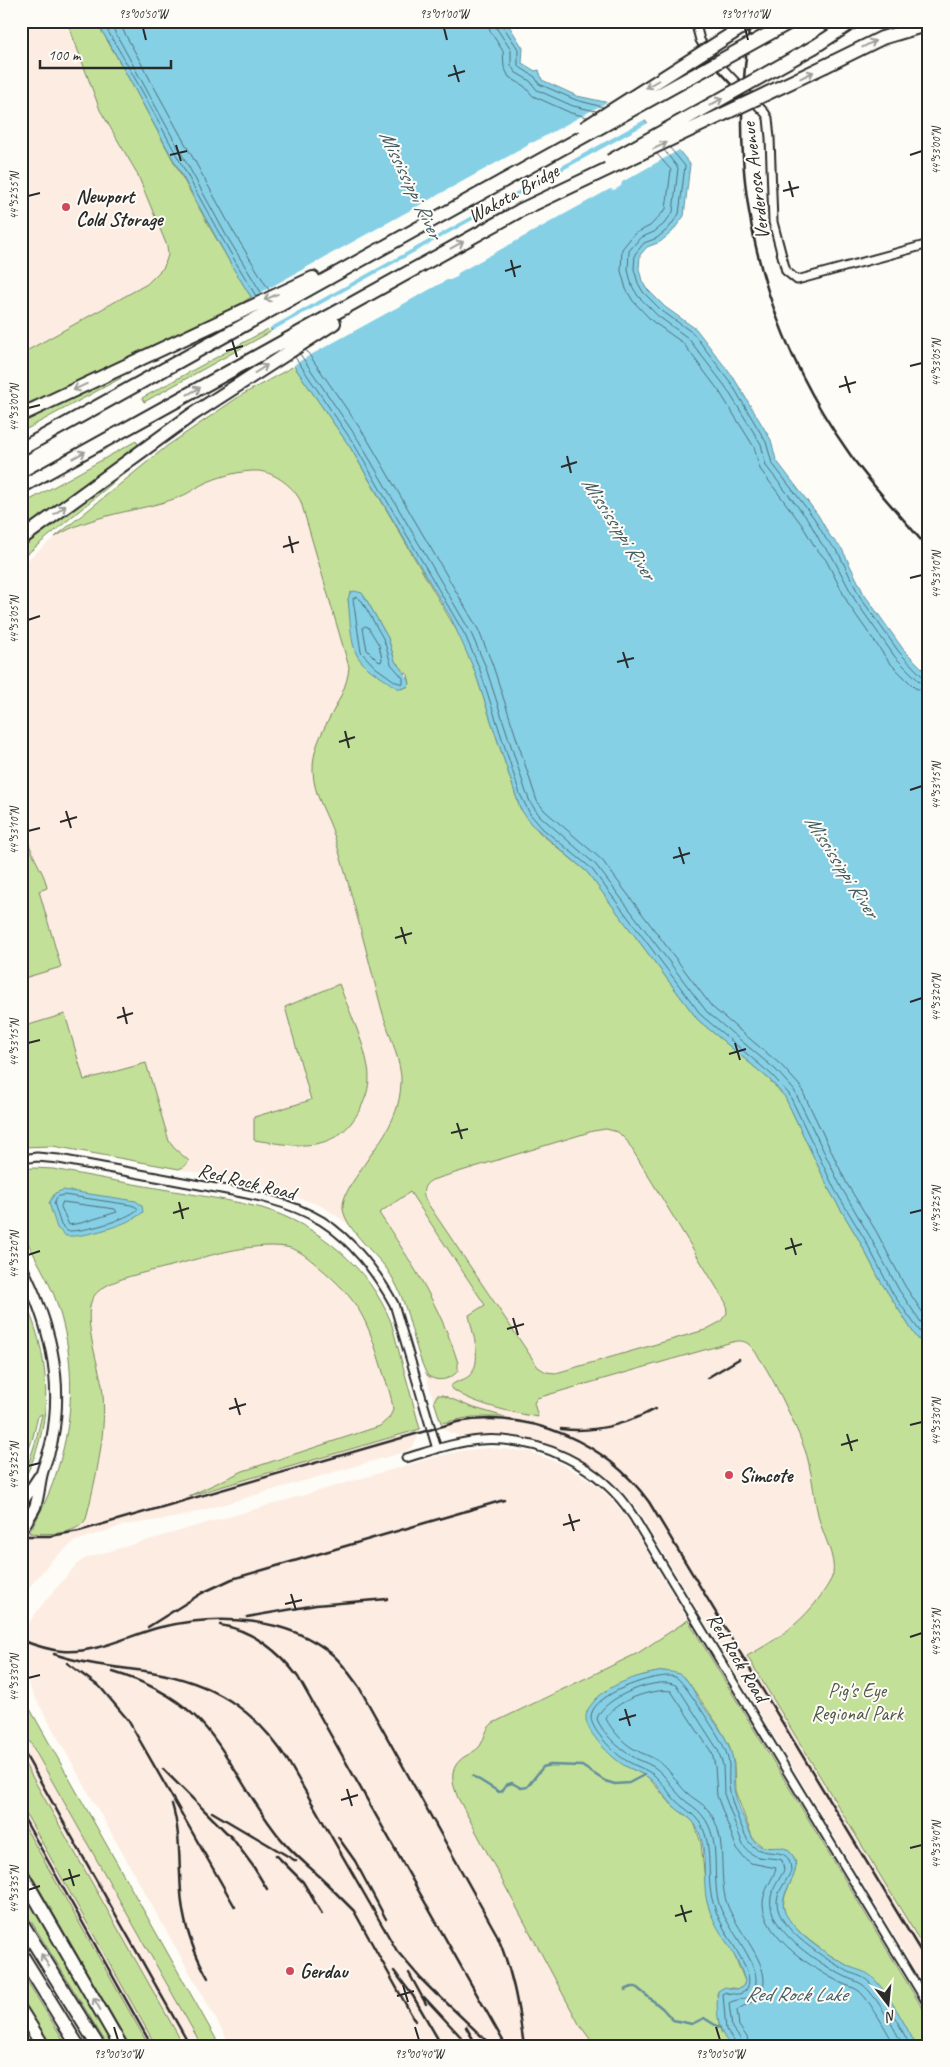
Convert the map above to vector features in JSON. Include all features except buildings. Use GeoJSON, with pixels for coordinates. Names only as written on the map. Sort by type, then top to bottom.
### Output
{"type":"FeatureCollection","features":[{"type":"Feature","properties":{"kind":"highway"},"geometry":{"type":"LineString","coordinates":[[503,182],[642,90],[752,21]]}},
{"type":"Feature","properties":{"kind":"highway","name":"Wakota Bridge"},"geometry":{"type":"LineString","coordinates":[[21,449],[792,21]]}},
{"type":"Feature","properties":{"kind":"highway","name":"Wakota Bridge"},"geometry":{"type":"LineString","coordinates":[[21,487],[814,47],[854,21]]}},
{"type":"Feature","properties":{"kind":"highway"},"geometry":{"type":"LineString","coordinates":[[521,210],[882,38],[929,24]]}},
{"type":"Feature","properties":{"kind":"highway"},"geometry":{"type":"LineString","coordinates":[[21,415],[395,241]]}},
{"type":"Feature","properties":{"kind":"highway"},"geometry":{"type":"LineString","coordinates":[[21,539],[214,399],[414,269]]}},
{"type":"Feature","properties":{"kind":"highway"},"geometry":{"type":"LineString","coordinates":[[21,1873],[121,2046]]}},
{"type":"Feature","properties":{"kind":"highway"},"geometry":{"type":"LineString","coordinates":[[21,1922],[98,2046]]}},
{"type":"Feature","properties":{"kind":"highway"},"geometry":{"type":"LineString","coordinates":[[21,1954],[78,2046]]}},
{"type":"Feature","properties":{"kind":"highway"},"geometry":{"type":"LineString","coordinates":[[21,2011],[42,2046]]}},
{"type":"Feature","properties":{"kind":"main road"},"geometry":{"type":"LineString","coordinates":[[21,1266],[43,1315],[55,1366],[57,1388],[52,1441],[35,1506],[21,1530]]}},
{"type":"Feature","properties":{"kind":"main road"},"geometry":{"type":"LineString","coordinates":[[21,1504],[43,1472]]}},
{"type":"Feature","properties":{"kind":"street","name":"Verderosa Avenue"},"geometry":{"type":"LineString","coordinates":[[695,21],[700,40],[707,52],[768,118],[773,222],[786,271],[796,280],[929,244]]}},
{"type":"Feature","properties":{"kind":"street","name":"Red Rock Road"},"geometry":{"type":"LineString","coordinates":[[21,1159],[37,1157],[59,1159],[243,1193],[292,1207],[328,1225],[364,1260],[382,1283],[394,1304],[437,1449]]}},
{"type":"Feature","properties":{"kind":"street","name":"Red Rock Road"},"geometry":{"type":"LineString","coordinates":[[406,1458],[437,1449],[483,1440],[508,1441],[534,1446],[564,1457],[588,1471],[624,1502],[929,2006]]}},
{"type":"Feature","properties":{"kind":"shaded area"},"geometry":{"type":"Polygon","coordinates":[[[21,21],[96,21],[216,241],[251,297],[248,301],[21,387],[21,21]]]}},
{"type":"Feature","properties":{"kind":"shaded area"},"geometry":{"type":"Polygon","coordinates":[[[207,417],[301,492],[355,677],[919,1607],[750,1660],[929,1956],[929,1993],[635,1506],[624,1493],[599,1471],[551,1445],[517,1436],[490,1434],[459,1436],[446,1431],[438,1417],[403,1297],[380,1261],[348,1224],[322,1206],[262,1185],[65,1148],[41,1145],[21,1147],[21,565],[155,455],[207,417]]]}},
{"type":"Feature","properties":{"kind":"shaded area"},"geometry":{"type":"Polygon","coordinates":[[[312,1231],[355,1266],[370,1283],[385,1308],[390,1319],[420,1423],[420,1432],[413,1446],[404,1452],[179,1517],[125,1525],[75,1541],[53,1559],[31,1585],[26,1595],[21,1616],[21,1545],[38,1517],[54,1481],[63,1451],[72,1400],[67,1343],[54,1294],[312,1231]]]}},
{"type":"Feature","properties":{"kind":"shaded area"},"geometry":{"type":"Polygon","coordinates":[[[490,1448],[527,1451],[562,1464],[597,1485],[628,1520],[718,1670],[686,1679],[626,1766],[648,1777],[679,1810],[694,1822],[727,2041],[732,2046],[231,2046],[31,1690],[22,1664],[21,1636],[24,1637],[29,1623],[40,1607],[77,1564],[86,1558],[439,1456],[465,1450],[490,1448]]]}},
{"type":"Feature","properties":{"kind":"shaded area"},"geometry":{"type":"Polygon","coordinates":[[[21,1693],[220,2046],[149,2046],[119,1994],[21,1820],[21,1693]]]}},
{"type":"Feature","properties":{"kind":"green space"},"geometry":{"type":"Polygon","coordinates":[[[67,21],[96,21],[230,263],[251,297],[231,310],[21,409],[21,354],[147,284],[164,267],[168,255],[167,246],[137,173],[100,110],[67,21]]]}},
{"type":"Feature","properties":{"kind":"green space"},"geometry":{"type":"Polygon","coordinates":[[[270,328],[272,331],[144,402],[142,398],[270,328]]]}},
{"type":"Feature","properties":{"kind":"green space","name":"Pig's Eye Regional Park"},"geometry":{"type":"Polygon","coordinates":[[[294,366],[350,447],[461,638],[474,669],[520,808],[540,833],[587,872],[698,1020],[769,1079],[785,1097],[831,1193],[881,1282],[915,1335],[929,1352],[929,1956],[747,1656],[769,1644],[798,1622],[815,1604],[833,1574],[833,1560],[819,1519],[810,1467],[805,1450],[782,1397],[754,1350],[745,1342],[732,1342],[537,1398],[534,1403],[538,1417],[491,1406],[468,1398],[450,1387],[469,1376],[476,1363],[476,1347],[469,1315],[485,1305],[410,1192],[379,1213],[413,1266],[443,1323],[458,1363],[458,1371],[451,1377],[439,1380],[427,1375],[421,1362],[406,1309],[395,1282],[387,1269],[347,1221],[343,1205],[345,1197],[388,1129],[398,1105],[401,1076],[341,859],[332,829],[315,788],[314,756],[323,730],[342,693],[349,667],[301,502],[294,491],[278,478],[265,472],[245,472],[214,479],[186,494],[162,503],[84,523],[55,537],[167,446],[240,396],[294,366]],[[348,599],[357,655],[372,671],[401,689],[407,687],[410,684],[408,675],[395,661],[388,638],[366,599],[348,599]],[[606,1129],[593,1131],[432,1180],[424,1188],[428,1204],[538,1367],[546,1372],[556,1373],[705,1330],[720,1322],[727,1313],[726,1303],[627,1141],[618,1132],[606,1129]]]}},
{"type":"Feature","properties":{"kind":"green space"},"geometry":{"type":"Polygon","coordinates":[[[119,374],[121,378],[21,432],[21,421],[119,374]]]}},
{"type":"Feature","properties":{"kind":"green space"},"geometry":{"type":"Polygon","coordinates":[[[136,441],[139,446],[21,532],[21,505],[136,441]]]}},
{"type":"Feature","properties":{"kind":"green space"},"geometry":{"type":"Polygon","coordinates":[[[130,465],[132,467],[21,559],[21,547],[130,465]]]}},
{"type":"Feature","properties":{"kind":"green space"},"geometry":{"type":"Polygon","coordinates":[[[21,819],[31,850],[46,883],[47,888],[39,891],[61,967],[21,979],[21,819]]]}},
{"type":"Feature","properties":{"kind":"green space"},"geometry":{"type":"Polygon","coordinates":[[[339,984],[359,1036],[368,1067],[368,1090],[359,1111],[349,1125],[338,1135],[326,1141],[299,1145],[254,1140],[254,1117],[311,1100],[285,1007],[339,984]]]}},
{"type":"Feature","properties":{"kind":"green space"},"geometry":{"type":"Polygon","coordinates":[[[65,1014],[84,1080],[146,1063],[169,1141],[189,1161],[185,1166],[179,1169],[53,1146],[21,1147],[21,1024],[22,1027],[65,1014]]]}},
{"type":"Feature","properties":{"kind":"green space"},"geometry":{"type":"Polygon","coordinates":[[[21,1169],[53,1169],[262,1208],[303,1225],[322,1237],[355,1266],[381,1302],[391,1322],[420,1429],[189,1496],[243,1471],[380,1426],[389,1418],[393,1410],[389,1389],[366,1323],[352,1300],[332,1278],[307,1257],[295,1250],[272,1246],[243,1248],[141,1273],[119,1280],[100,1290],[90,1304],[90,1326],[102,1385],[103,1419],[100,1453],[86,1519],[81,1525],[60,1533],[29,1533],[44,1505],[64,1447],[69,1417],[71,1386],[69,1356],[63,1325],[54,1295],[21,1225],[21,1169]]]}},
{"type":"Feature","properties":{"kind":"green space"},"geometry":{"type":"Polygon","coordinates":[[[21,1294],[39,1339],[46,1387],[41,1435],[34,1458],[23,1481],[42,1414],[38,1416],[21,1472],[21,1294]]]}},
{"type":"Feature","properties":{"kind":"green space"},"geometry":{"type":"Polygon","coordinates":[[[437,1395],[442,1395],[471,1407],[505,1417],[472,1417],[441,1423],[434,1401],[437,1395]]]}},
{"type":"Feature","properties":{"kind":"green space"},"geometry":{"type":"Polygon","coordinates":[[[688,1620],[929,2019],[929,2046],[916,2046],[895,2008],[875,1981],[826,1953],[801,1933],[788,1919],[784,1909],[784,1900],[796,1866],[794,1857],[787,1849],[763,1847],[753,1839],[735,1791],[734,1764],[729,1745],[718,1725],[686,1679],[664,1671],[644,1675],[609,1689],[589,1708],[588,1725],[613,1757],[648,1777],[672,1805],[694,1822],[701,1843],[707,1900],[710,1911],[733,1952],[745,1981],[744,1985],[738,1989],[725,1988],[717,1994],[721,2032],[732,2046],[636,2046],[633,2043],[623,2043],[619,2046],[595,2046],[579,2024],[458,1798],[454,1787],[453,1771],[459,1761],[480,1746],[490,1725],[493,1723],[638,1653],[688,1620]]]}},
{"type":"Feature","properties":{"kind":"green space"},"geometry":{"type":"Polygon","coordinates":[[[21,1693],[220,2046],[202,2046],[21,1726],[21,1693]]]}},
{"type":"Feature","properties":{"kind":"green space"},"geometry":{"type":"Polygon","coordinates":[[[21,1757],[184,2046],[156,2046],[21,1805],[21,1757]]]}},
{"type":"Feature","properties":{"kind":"green space"},"geometry":{"type":"Polygon","coordinates":[[[21,1820],[149,2046],[130,2046],[21,1857],[21,1820]]]}},
{"type":"Feature","properties":{"kind":"green space"},"geometry":{"type":"Polygon","coordinates":[[[21,1884],[114,2046],[108,2046],[21,1905],[21,1884]]]}},
{"type":"Feature","properties":{"kind":"green space"},"geometry":{"type":"Polygon","coordinates":[[[21,1971],[67,2046],[47,2046],[21,2002],[21,1971]]]}},
{"type":"Feature","properties":{"kind":"green space"},"geometry":{"type":"Polygon","coordinates":[[[21,2020],[37,2046],[21,2046],[21,2020]]]}},
{"type":"Feature","properties":{"kind":"water","name":"Mississippi River"},"geometry":{"type":"Polygon","coordinates":[[[96,21],[506,21],[523,48],[522,63],[535,71],[539,70],[542,80],[577,96],[605,102],[639,116],[671,141],[690,164],[684,216],[672,232],[660,242],[647,247],[640,255],[639,269],[642,281],[646,288],[665,307],[696,329],[735,380],[771,440],[776,460],[818,515],[830,536],[842,549],[864,594],[903,649],[929,675],[929,1352],[915,1335],[881,1282],[831,1193],[785,1097],[769,1079],[698,1020],[587,872],[531,824],[520,808],[474,669],[451,618],[350,447],[294,366],[233,268],[96,21]]]}},
{"type":"Feature","properties":{"kind":"water"},"geometry":{"type":"Polygon","coordinates":[[[354,591],[362,593],[388,638],[395,661],[409,680],[409,685],[406,687],[398,688],[393,686],[368,668],[355,652],[348,599],[350,593],[354,591]]]}},
{"type":"Feature","properties":{"kind":"water"},"geometry":{"type":"Polygon","coordinates":[[[63,1190],[136,1201],[142,1206],[143,1212],[137,1217],[106,1229],[84,1235],[66,1236],[57,1228],[49,1203],[55,1193],[63,1190]]]}},
{"type":"Feature","properties":{"kind":"water","name":"Red Rock Lake"},"geometry":{"type":"Polygon","coordinates":[[[664,1671],[678,1674],[687,1681],[725,1738],[732,1757],[735,1795],[741,1813],[755,1842],[759,1846],[786,1849],[795,1860],[796,1868],[784,1900],[784,1909],[788,1918],[800,1933],[816,1946],[850,1967],[871,1976],[877,1982],[902,2019],[916,2046],[732,2046],[727,2041],[720,2028],[717,2006],[718,1991],[725,1987],[740,1988],[745,1981],[737,1960],[710,1913],[705,1892],[704,1852],[699,1832],[692,1821],[673,1805],[653,1781],[614,1758],[595,1737],[587,1723],[586,1714],[589,1708],[595,1700],[610,1688],[636,1677],[664,1671]]]}},
{"type":"Feature","properties":{"kind":"pier"},"geometry":{"type":"Polygon","coordinates":[[[609,101],[640,114],[646,119],[551,172],[548,176],[271,327],[269,331],[249,299],[527,146],[529,143],[609,101]]]}},
{"type":"Feature","properties":{"kind":"pier"},"geometry":{"type":"Polygon","coordinates":[[[650,122],[673,140],[681,149],[622,182],[621,186],[614,190],[610,189],[458,273],[457,277],[447,280],[307,357],[295,364],[293,368],[270,332],[650,122]]]}},
{"type":"Feature","properties":{"kind":"waterway"},"geometry":{"type":"LineString","coordinates":[[473,1776],[499,1792],[506,1785],[512,1783],[521,1788],[527,1787],[543,1767],[550,1765],[582,1766],[605,1781],[615,1784],[629,1783],[644,1775]]}},
{"type":"Feature","properties":{"kind":"waterway"},"geometry":{"type":"LineString","coordinates":[[625,1990],[636,1987],[662,2008],[673,2020],[692,2024],[704,2018],[720,2028]]}},
{"type":"Feature","properties":{"kind":"railway"},"geometry":{"type":"LineString","coordinates":[[750,21],[743,94],[743,163],[748,207],[757,251],[769,293],[802,375],[823,413],[866,476],[929,550]]}},
{"type":"Feature","properties":{"kind":"railway"},"geometry":{"type":"LineString","coordinates":[[707,1378],[739,1359]]}},
{"type":"Feature","properties":{"kind":"railway"},"geometry":{"type":"LineString","coordinates":[[561,1429],[598,1429],[621,1423],[655,1409]]}},
{"type":"Feature","properties":{"kind":"railway"},"geometry":{"type":"LineString","coordinates":[[21,1536],[50,1536],[79,1531],[457,1422],[485,1419],[512,1421],[539,1426],[565,1435],[589,1447],[611,1462],[649,1502],[929,1965]]}},
{"type":"Feature","properties":{"kind":"railway"},"geometry":{"type":"LineString","coordinates":[[148,1627],[202,1593],[232,1579],[504,1500]]}},
{"type":"Feature","properties":{"kind":"railway"},"geometry":{"type":"LineString","coordinates":[[247,1617],[316,1605],[387,1599]]}},
{"type":"Feature","properties":{"kind":"railway"},"geometry":{"type":"LineString","coordinates":[[21,1640],[52,1650],[87,1650],[161,1627],[205,1620],[228,1620],[274,1626],[295,1632],[315,1642],[333,1655],[344,1666],[359,1687],[496,1933],[507,1961],[514,1988],[524,2046]]}},
{"type":"Feature","properties":{"kind":"railway"},"geometry":{"type":"LineString","coordinates":[[220,1625],[243,1632],[264,1643],[298,1677],[506,2046]]}},
{"type":"Feature","properties":{"kind":"railway"},"geometry":{"type":"LineString","coordinates":[[54,1654],[90,1663],[151,1672],[193,1683],[230,1701],[246,1713],[261,1727],[288,1761],[397,1951],[437,1995]]}},
{"type":"Feature","properties":{"kind":"railway"},"geometry":{"type":"LineString","coordinates":[[67,1663],[101,1688],[128,1720],[235,1907]]}},
{"type":"Feature","properties":{"kind":"railway"},"geometry":{"type":"LineString","coordinates":[[113,1672],[147,1684],[173,1699],[194,1716],[211,1734],[226,1755],[255,1803],[280,1838],[328,1884]]}},
{"type":"Feature","properties":{"kind":"railway"},"geometry":{"type":"LineString","coordinates":[[21,1747],[190,2046]]}},
{"type":"Feature","properties":{"kind":"railway"},"geometry":{"type":"LineString","coordinates":[[163,1769],[233,1839],[267,1889]]}},
{"type":"Feature","properties":{"kind":"railway"},"geometry":{"type":"LineString","coordinates":[[172,1804],[177,1829],[183,1913],[191,1942],[208,1978]]}},
{"type":"Feature","properties":{"kind":"railway"},"geometry":{"type":"LineString","coordinates":[[212,1812],[251,1835]]}},
{"type":"Feature","properties":{"kind":"railway"},"geometry":{"type":"LineString","coordinates":[[21,1813],[152,2046]]}},
{"type":"Feature","properties":{"kind":"railway"},"geometry":{"type":"LineString","coordinates":[[247,1832],[296,1861]]}},
{"type":"Feature","properties":{"kind":"railway"},"geometry":{"type":"LineString","coordinates":[[338,1837],[355,1861],[386,1919]]}},
{"type":"Feature","properties":{"kind":"railway"},"geometry":{"type":"LineString","coordinates":[[276,1855],[303,1882],[322,1914]]}},
{"type":"Feature","properties":{"kind":"railway"},"geometry":{"type":"LineString","coordinates":[[324,1881],[354,1911],[415,2021]]}},
{"type":"Feature","properties":{"kind":"railway"},"geometry":{"type":"LineString","coordinates":[[394,1971],[413,1996],[442,2046]]}},
{"type":"Feature","properties":{"kind":"railway"},"geometry":{"type":"LineString","coordinates":[[409,1973],[426,2004]]}},
{"type":"Feature","properties":{"kind":"railway"},"geometry":{"type":"LineString","coordinates":[[434,1991],[492,2046]]}},
{"type":"Feature","properties":{"kind":"railway"},"geometry":{"type":"LineString","coordinates":[[424,1997],[461,2037]]}},
{"type":"Feature","properties":{"kind":"railway"},"geometry":{"type":"LineString","coordinates":[[466,2027],[477,2046]]}},
{"type":"Feature","properties":{"kind":"place","name":"Newport Cold Storage"},"geometry":{"type":"Point","coordinates":[66,207]}},
{"type":"Feature","properties":{"kind":"place","name":"Simcote"},"geometry":{"type":"Point","coordinates":[729,1475]}},
{"type":"Feature","properties":{"kind":"place","name":"Gerdau"},"geometry":{"type":"Point","coordinates":[290,1971]}}]}
